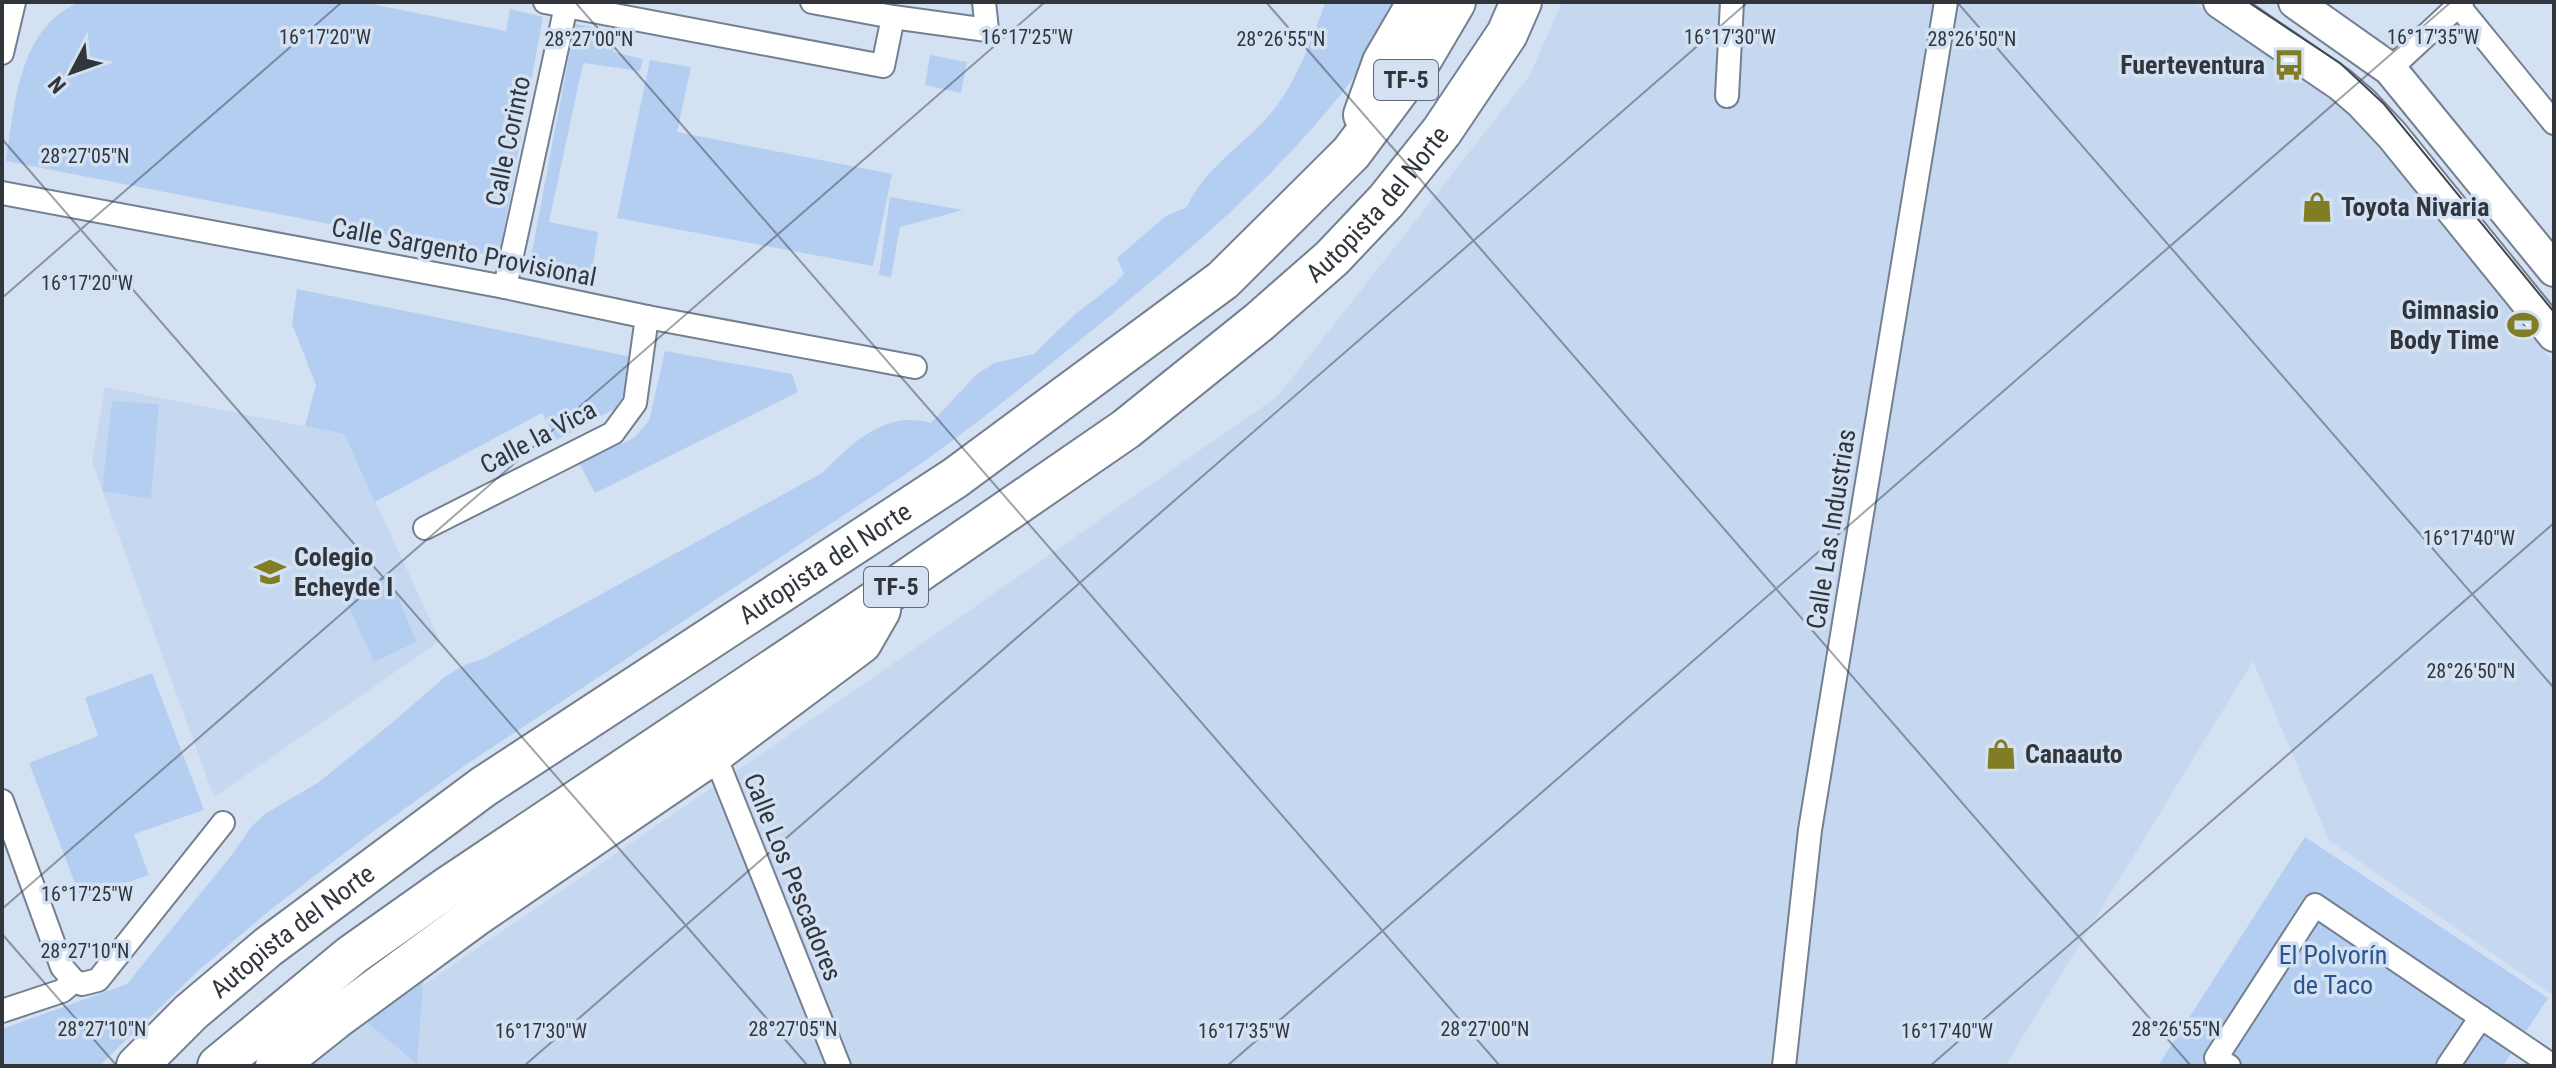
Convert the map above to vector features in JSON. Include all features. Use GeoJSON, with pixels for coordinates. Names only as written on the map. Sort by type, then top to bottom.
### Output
{"type":"FeatureCollection","features":[{"type":"Feature","properties":{"kind":"highway"},"geometry":{"type":"LineString","coordinates":[[1351,153],[1383,62],[1418,2]]}},
{"type":"Feature","properties":{"kind":"highway","name":"Autopista del Norte"},"geometry":{"type":"LineString","coordinates":[[137,1066],[191,1012],[268,947],[483,787],[955,478],[1223,280],[1351,153],[1422,58],[1455,2]]}},
{"type":"Feature","properties":{"kind":"highway","name":"Autopista del Norte"},"geometry":{"type":"LineString","coordinates":[[218,1066],[352,955],[436,895],[892,590],[1126,429],[1259,322],[1332,258],[1386,201],[1442,131],[1514,18],[1539,2]]}},
{"type":"Feature","properties":{"kind":"highway"},"geometry":{"type":"LineString","coordinates":[[276,1066],[478,914],[714,753],[861,643],[892,590]]}},
{"type":"Feature","properties":{"kind":"main road"},"geometry":{"type":"LineString","coordinates":[[2220,2],[2340,84],[2362,103],[2392,135],[2554,335]]}},
{"type":"Feature","properties":{"kind":"main road"},"geometry":{"type":"LineString","coordinates":[[2313,7],[2390,69],[2554,270]]}},
{"type":"Feature","properties":{"kind":"street"},"geometry":{"type":"LineString","coordinates":[[2,53],[14,2]]}},
{"type":"Feature","properties":{"kind":"street"},"geometry":{"type":"LineString","coordinates":[[10,26],[33,2]]}},
{"type":"Feature","properties":{"kind":"street"},"geometry":{"type":"LineString","coordinates":[[812,2],[987,30],[984,2]]}},
{"type":"Feature","properties":{"kind":"street"},"geometry":{"type":"LineString","coordinates":[[1727,96],[1732,2]]}},
{"type":"Feature","properties":{"kind":"street","name":"Calle Las Industrias"},"geometry":{"type":"LineString","coordinates":[[1784,1066],[1810,830],[1946,2]]}},
{"type":"Feature","properties":{"kind":"street"},"geometry":{"type":"LineString","coordinates":[[556,4],[883,66],[893,17]]}},
{"type":"Feature","properties":{"kind":"street","name":"Calle Corinto"},"geometry":{"type":"LineString","coordinates":[[505,287],[556,4]]}},
{"type":"Feature","properties":{"kind":"street"},"geometry":{"type":"LineString","coordinates":[[2390,69],[2460,4],[2554,123]]}},
{"type":"Feature","properties":{"kind":"street","name":"Calle Sargento Provisional"},"geometry":{"type":"LineString","coordinates":[[2,193],[915,367]]}},
{"type":"Feature","properties":{"kind":"street","name":"Calle la Vica"},"geometry":{"type":"LineString","coordinates":[[425,528],[613,433],[635,403],[647,317]]}},
{"type":"Feature","properties":{"kind":"street","name":"Calle Los Pescadores"},"geometry":{"type":"LineString","coordinates":[[714,753],[839,1066]]}},
{"type":"Feature","properties":{"kind":"street"},"geometry":{"type":"LineString","coordinates":[[2,801],[10,849],[62,967],[74,981],[90,983],[106,973],[223,823]]}},
{"type":"Feature","properties":{"kind":"street"},"geometry":{"type":"LineString","coordinates":[[2229,1066],[2216,1058],[2315,905],[2549,1061]]}},
{"type":"Feature","properties":{"kind":"street"},"geometry":{"type":"LineString","coordinates":[[2,1011],[62,991],[74,981]]}},
{"type":"Feature","properties":{"kind":"street"},"geometry":{"type":"LineString","coordinates":[[2448,1066],[2481,1017]]}},
{"type":"Feature","properties":{"kind":"shaded area"},"geometry":{"type":"Polygon","coordinates":[[[1562,2],[2193,2],[2352,114],[2554,363],[2554,996],[2329,840],[2253,661],[2005,1066],[310,1066],[324,1053],[1278,396],[1530,75],[1562,2]]]}},
{"type":"Feature","properties":{"kind":"shaded area","name":"Colegio Echeyde I"},"geometry":{"type":"Polygon","coordinates":[[[105,387],[344,434],[440,641],[214,797],[92,462],[105,387]]]}},
{"type":"Feature","properties":{"kind":"green space"},"geometry":{"type":"Polygon","coordinates":[[[80,2],[362,2],[506,31],[510,9],[543,17],[499,257],[6,161],[17,93],[32,49],[59,14],[80,2]]]}},
{"type":"Feature","properties":{"kind":"green space"},"geometry":{"type":"Polygon","coordinates":[[[1326,2],[1401,2],[1353,79],[1258,186],[1194,245],[1046,368],[897,480],[467,764],[371,833],[274,907],[199,970],[99,1066],[2,1066],[2,1029],[127,984],[251,827],[265,814],[319,782],[446,676],[485,658],[822,473],[870,432],[898,421],[931,423],[976,375],[994,363],[1034,354],[1074,315],[1124,274],[1117,258],[1166,216],[1187,207],[1205,178],[1267,118],[1293,80],[1326,2]]]}},
{"type":"Feature","properties":{"kind":"green space"},"geometry":{"type":"Polygon","coordinates":[[[575,24],[617,32],[613,52],[643,59],[640,71],[583,63],[549,222],[598,232],[592,272],[530,262],[575,24]]]}},
{"type":"Feature","properties":{"kind":"green space"},"geometry":{"type":"Polygon","coordinates":[[[930,55],[967,62],[961,93],[925,85],[930,55]]]}},
{"type":"Feature","properties":{"kind":"green space"},"geometry":{"type":"Polygon","coordinates":[[[650,60],[691,67],[677,132],[892,174],[873,266],[617,218],[650,60]]]}},
{"type":"Feature","properties":{"kind":"green space"},"geometry":{"type":"Polygon","coordinates":[[[890,197],[963,210],[900,227],[891,277],[879,275],[890,197]]]}},
{"type":"Feature","properties":{"kind":"green space"},"geometry":{"type":"Polygon","coordinates":[[[297,289],[632,357],[628,387],[616,408],[557,440],[542,413],[375,502],[344,434],[305,426],[316,385],[292,324],[297,289]]]}},
{"type":"Feature","properties":{"kind":"green space"},"geometry":{"type":"Polygon","coordinates":[[[665,351],[792,374],[798,392],[595,493],[579,463],[634,438],[649,421],[665,351]]]}},
{"type":"Feature","properties":{"kind":"green space"},"geometry":{"type":"Polygon","coordinates":[[[112,401],[159,404],[151,499],[102,491],[112,401]]]}},
{"type":"Feature","properties":{"kind":"green space"},"geometry":{"type":"Polygon","coordinates":[[[389,574],[416,642],[374,662],[342,592],[389,574]]]}},
{"type":"Feature","properties":{"kind":"green space"},"geometry":{"type":"Polygon","coordinates":[[[152,673],[204,810],[134,834],[149,875],[81,899],[29,763],[98,736],[85,698],[152,673]]]}},
{"type":"Feature","properties":{"kind":"green space","name":"El Polvorín de Taco"},"geometry":{"type":"Polygon","coordinates":[[[2305,837],[2548,998],[2503,1066],[2158,1066],[2305,837]]]}},
{"type":"Feature","properties":{"kind":"green space"},"geometry":{"type":"Polygon","coordinates":[[[424,972],[417,1064],[362,1018],[424,972]]]}},
{"type":"Feature","properties":{"kind":"tram line"},"geometry":{"type":"LineString","coordinates":[[2248,2],[2340,63],[2384,104],[2554,312]]}},
{"type":"Feature","properties":{"kind":"place","name":"Fuerteventura"},"geometry":{"type":"Point","coordinates":[2289,65]}},
{"type":"Feature","properties":{"kind":"place","name":"Toyota Nivaria"},"geometry":{"type":"Point","coordinates":[2317,207]}},
{"type":"Feature","properties":{"kind":"place","name":"Gimnasio Body Time"},"geometry":{"type":"Point","coordinates":[2523,325]}},
{"type":"Feature","properties":{"kind":"place","name":"Colegio Echeyde I"},"geometry":{"type":"Point","coordinates":[270,572]}},
{"type":"Feature","properties":{"kind":"place","name":"Canaauto"},"geometry":{"type":"Point","coordinates":[2001,754]}}]}
